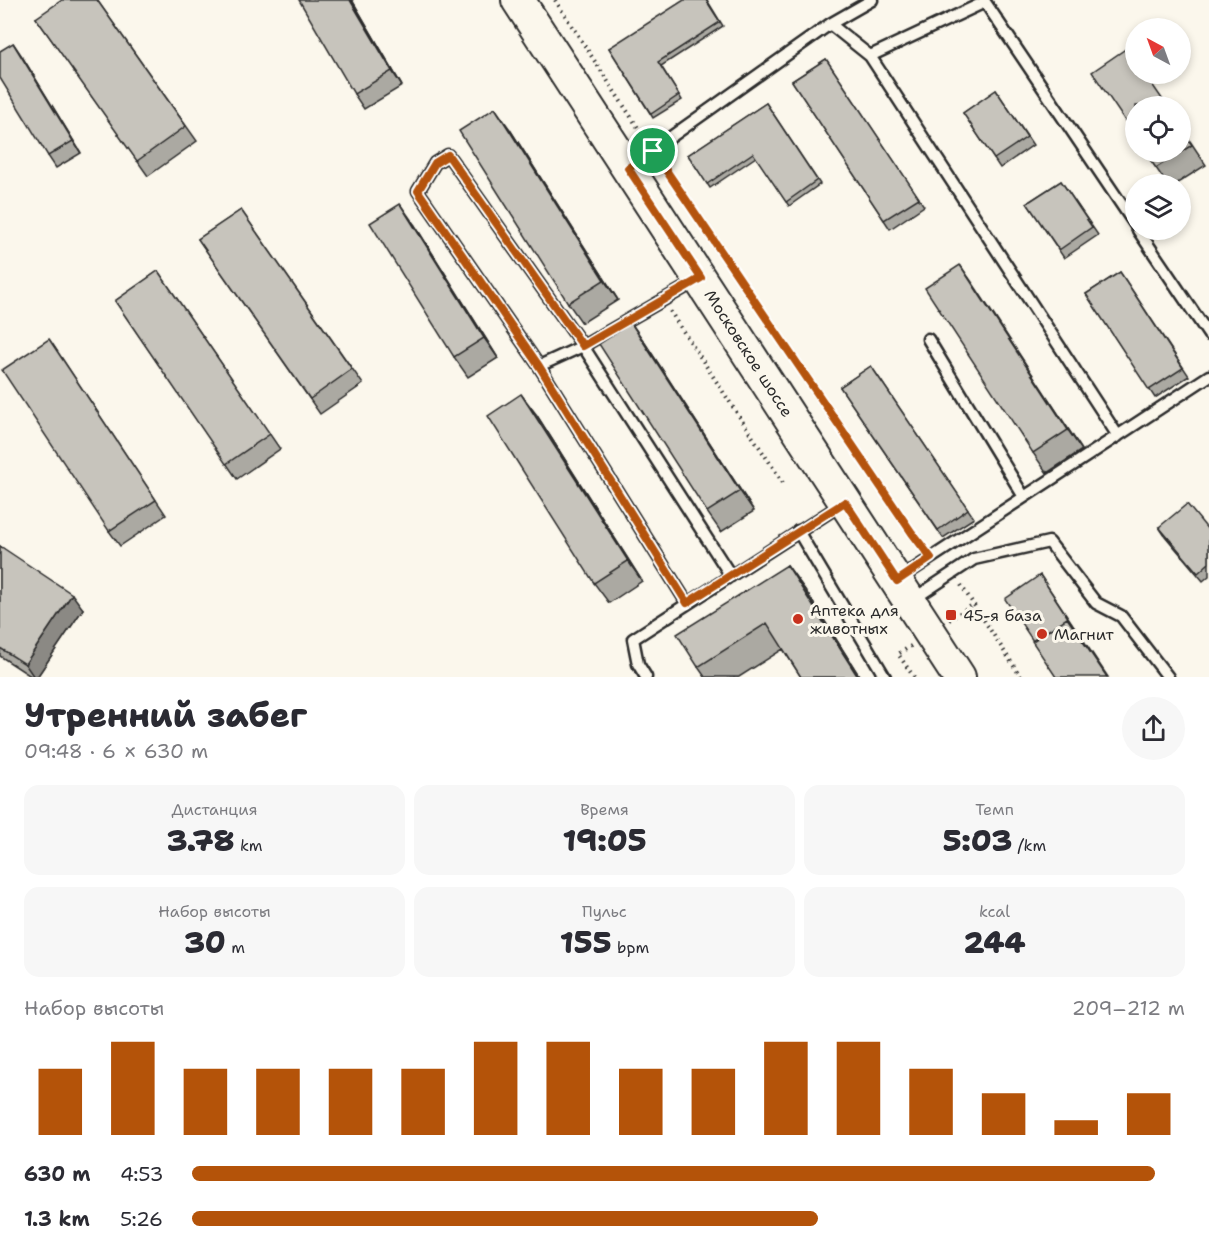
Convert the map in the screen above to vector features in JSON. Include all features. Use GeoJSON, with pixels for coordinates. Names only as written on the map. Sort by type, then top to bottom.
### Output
{"type":"FeatureCollection","features":[{"type":"Feature","properties":{"kind":"main road","name":"Московское шоссе"},"geometry":{"type":"LineString","coordinates":[[518,0],[641,159],[701,278],[959,677]]}},
{"type":"Feature","properties":{"kind":"lane"},"geometry":{"type":"LineString","coordinates":[[641,159],[830,24],[872,0]]}},
{"type":"Feature","properties":{"kind":"lane"},"geometry":{"type":"LineString","coordinates":[[870,56],[985,2],[1125,210]]}},
{"type":"Feature","properties":{"kind":"lane"},"geometry":{"type":"LineString","coordinates":[[830,24],[870,56],[1118,436]]}},
{"type":"Feature","properties":{"kind":"lane"},"geometry":{"type":"LineString","coordinates":[[687,603],[539,366],[418,191],[435,163],[448,155],[583,346],[731,576]]}},
{"type":"Feature","properties":{"kind":"lane"},"geometry":{"type":"LineString","coordinates":[[1145,240],[1209,335]]}},
{"type":"Feature","properties":{"kind":"lane"},"geometry":{"type":"LineString","coordinates":[[539,366],[583,346],[701,278]]}},
{"type":"Feature","properties":{"kind":"lane"},"geometry":{"type":"LineString","coordinates":[[928,339],[1024,497]]}},
{"type":"Feature","properties":{"kind":"lane"},"geometry":{"type":"LineString","coordinates":[[903,591],[931,558],[1209,376]]}},
{"type":"Feature","properties":{"kind":"lane"},"geometry":{"type":"LineString","coordinates":[[646,677],[638,664],[633,639],[845,502]]}},
{"type":"Feature","properties":{"kind":"lane"},"geometry":{"type":"LineString","coordinates":[[798,531],[885,677]]}},
{"type":"Feature","properties":{"kind":"lane"},"geometry":{"type":"LineString","coordinates":[[903,591],[954,573],[974,559],[1049,542],[1096,603],[1120,616],[1168,677]]}},
{"type":"Feature","properties":{"kind":"path"},"geometry":{"type":"LineString","coordinates":[[555,0],[641,159],[931,558]]}},
{"type":"Feature","properties":{"kind":"path"},"geometry":{"type":"LineString","coordinates":[[663,300],[783,483]]}},
{"type":"Feature","properties":{"kind":"path"},"geometry":{"type":"LineString","coordinates":[[954,573],[1021,677]]}},
{"type":"Feature","properties":{"kind":"building"},"geometry":{"type":"Polygon","coordinates":[[[62,0],[97,0],[186,126],[137,161],[36,18],[62,0]]]}},
{"type":"Feature","properties":{"kind":"building"},"geometry":{"type":"Polygon","coordinates":[[[299,0],[350,0],[392,71],[354,94],[299,0]]]}},
{"type":"Feature","properties":{"kind":"building"},"geometry":{"type":"Polygon","coordinates":[[[684,0],[706,0],[720,22],[658,62],[679,95],[651,114],[609,48],[684,0]]]}},
{"type":"Feature","properties":{"kind":"building"},"geometry":{"type":"Polygon","coordinates":[[[13,43],[73,141],[48,156],[0,78],[0,51],[13,43]]]}},
{"type":"Feature","properties":{"kind":"building"},"geometry":{"type":"Polygon","coordinates":[[[1125,49],[1125,84],[1152,84],[1160,96],[1125,96],[1125,121],[1092,72],[1125,49]]]}},
{"type":"Feature","properties":{"kind":"building"},"geometry":{"type":"Polygon","coordinates":[[[826,59],[919,198],[884,220],[792,81],[826,59]]]}},
{"type":"Feature","properties":{"kind":"building"},"geometry":{"type":"Polygon","coordinates":[[[996,90],[1027,137],[994,159],[963,113],[996,90]]]}},
{"type":"Feature","properties":{"kind":"building"},"geometry":{"type":"Polygon","coordinates":[[[766,103],[817,180],[786,202],[753,153],[707,184],[688,155],[766,103]]]}},
{"type":"Feature","properties":{"kind":"building"},"geometry":{"type":"Polygon","coordinates":[[[495,108],[604,280],[568,303],[459,131],[495,108]]]}},
{"type":"Feature","properties":{"kind":"building"},"geometry":{"type":"Polygon","coordinates":[[[1152,162],[1165,162],[1156,168],[1152,162]]]}},
{"type":"Feature","properties":{"kind":"building"},"geometry":{"type":"Polygon","coordinates":[[[1061,181],[1092,227],[1059,250],[1027,203],[1061,181]]]}},
{"type":"Feature","properties":{"kind":"building"},"geometry":{"type":"Polygon","coordinates":[[[400,204],[484,338],[454,357],[370,223],[400,204]]]}},
{"type":"Feature","properties":{"kind":"building"},"geometry":{"type":"Polygon","coordinates":[[[241,210],[352,369],[310,399],[198,239],[241,210]]]}},
{"type":"Feature","properties":{"kind":"building"},"geometry":{"type":"Polygon","coordinates":[[[960,265],[1068,430],[1033,453],[925,288],[960,265]]]}},
{"type":"Feature","properties":{"kind":"building"},"geometry":{"type":"Polygon","coordinates":[[[158,271],[270,434],[226,464],[115,301],[158,271]]]}},
{"type":"Feature","properties":{"kind":"building"},"geometry":{"type":"Polygon","coordinates":[[[1120,272],[1183,368],[1149,390],[1086,294],[1120,272]]]}},
{"type":"Feature","properties":{"kind":"building"},"geometry":{"type":"Polygon","coordinates":[[[631,323],[740,491],[707,512],[599,344],[631,323]]]}},
{"type":"Feature","properties":{"kind":"building"},"geometry":{"type":"Polygon","coordinates":[[[49,339],[156,500],[109,531],[2,370],[49,339]]]}},
{"type":"Feature","properties":{"kind":"building"},"geometry":{"type":"Polygon","coordinates":[[[871,366],[968,509],[938,530],[840,387],[871,366]]]}},
{"type":"Feature","properties":{"kind":"building"},"geometry":{"type":"Polygon","coordinates":[[[521,394],[628,561],[594,583],[488,416],[521,394]]]}},
{"type":"Feature","properties":{"kind":"building"},"geometry":{"type":"Polygon","coordinates":[[[1187,504],[1209,531],[1209,563],[1198,573],[1159,527],[1187,504]]]}},
{"type":"Feature","properties":{"kind":"building"},"geometry":{"type":"Polygon","coordinates":[[[0,546],[72,594],[25,664],[0,648],[0,546]]]}},
{"type":"Feature","properties":{"kind":"building"},"geometry":{"type":"Polygon","coordinates":[[[787,565],[858,677],[801,677],[767,623],[698,667],[677,634],[787,565]]]}},
{"type":"Feature","properties":{"kind":"building"},"geometry":{"type":"Polygon","coordinates":[[[1040,575],[1082,639],[1067,618],[1033,641],[1005,599],[1040,575]]]}},
{"type":"Feature","properties":{"kind":"building"},"geometry":{"type":"Polygon","coordinates":[[[1067,618],[1107,677],[1056,677],[1032,641],[1067,618]]]}},
{"type":"Feature","properties":{"kind":"place","name":"45-я база"},"geometry":{"type":"Point","coordinates":[951,615]}},
{"type":"Feature","properties":{"kind":"place","name":"Аптека для животных"},"geometry":{"type":"Point","coordinates":[798,619]}},
{"type":"Feature","properties":{"kind":"place","name":"Магнит"},"geometry":{"type":"Point","coordinates":[1042,634]}},
{"type":"Feature","properties":{"kind":"route"},"geometry":{"type":"LineString","coordinates":[[653,151],[931,558],[897,581],[845,502],[687,603],[539,366],[418,191],[435,163],[448,155],[583,346],[701,278],[628,168],[653,151]]}}]}
